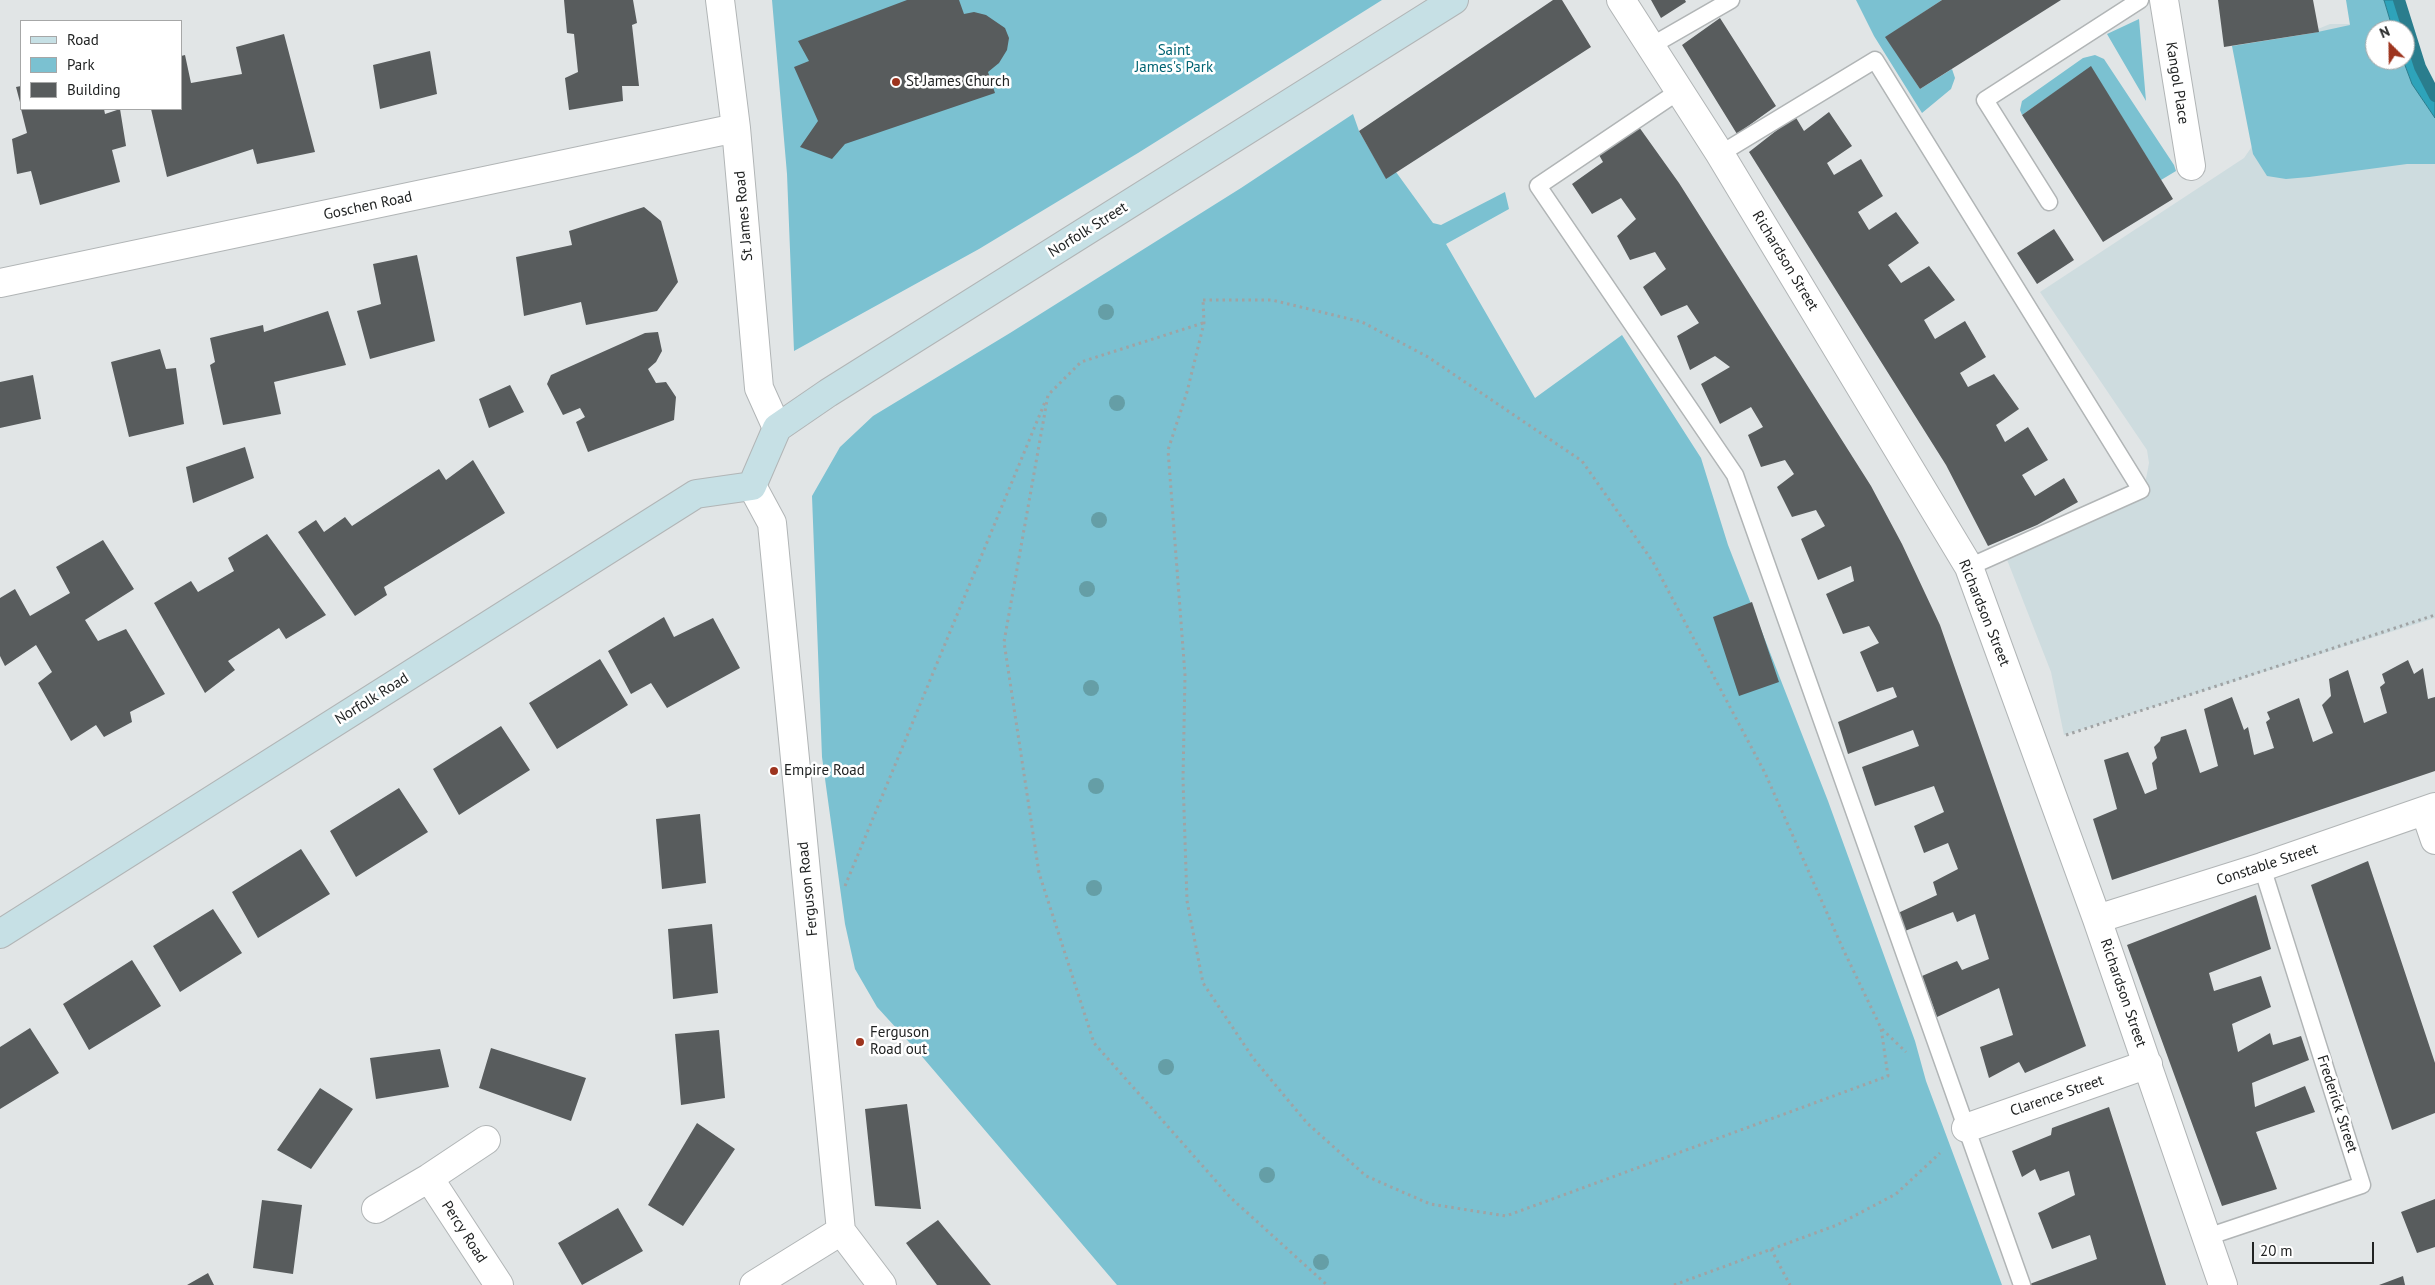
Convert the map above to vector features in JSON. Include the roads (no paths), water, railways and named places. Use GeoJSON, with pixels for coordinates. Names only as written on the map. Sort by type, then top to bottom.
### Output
{"type":"FeatureCollection","features":[{"type":"Feature","properties":{"kind":"street","name":"St James Road"},"geometry":{"type":"LineString","coordinates":[[720,0],[736,128],[759,388],[777,428]]}},
{"type":"Feature","properties":{"kind":"street","name":"Norfolk Street"},"geometry":{"type":"LineString","coordinates":[[777,428],[828,393],[1454,0]]}},
{"type":"Feature","properties":{"kind":"street","name":"Richardson Street"},"geometry":{"type":"LineString","coordinates":[[1621,0],[1720,154],[1969,567],[2097,919],[2224,1285]]}},
{"type":"Feature","properties":{"kind":"street","name":"Kangol Place"},"geometry":{"type":"LineString","coordinates":[[2164,0],[2191,166]]}},
{"type":"Feature","properties":{"kind":"street","name":"Goschen Road"},"geometry":{"type":"LineString","coordinates":[[0,284],[736,128]]}},
{"type":"Feature","properties":{"kind":"street"},"geometry":{"type":"LineString","coordinates":[[752,486],[777,428]]}},
{"type":"Feature","properties":{"kind":"street","name":"Norfolk Road"},"geometry":{"type":"LineString","coordinates":[[0,934],[696,494],[752,486]]}},
{"type":"Feature","properties":{"kind":"street","name":"Ferguson Road"},"geometry":{"type":"LineString","coordinates":[[752,486],[772,523],[841,1231]]}},
{"type":"Feature","properties":{"kind":"street"},"geometry":{"type":"LineString","coordinates":[[2430,809],[2435,840]]}},
{"type":"Feature","properties":{"kind":"street","name":"Constable Street"},"geometry":{"type":"LineString","coordinates":[[2097,919],[2262,867],[2430,809]]}},
{"type":"Feature","properties":{"kind":"street","name":"Clarence Street"},"geometry":{"type":"LineString","coordinates":[[1966,1128],[2148,1064]]}},
{"type":"Feature","properties":{"kind":"street"},"geometry":{"type":"LineString","coordinates":[[376,1209],[429,1178],[486,1140]]}},
{"type":"Feature","properties":{"kind":"street","name":"Percy Road"},"geometry":{"type":"LineString","coordinates":[[429,1178],[499,1285]]}},
{"type":"Feature","properties":{"kind":"street"},"geometry":{"type":"LineString","coordinates":[[754,1285],[841,1231],[882,1285]]}},
{"type":"Feature","properties":{"kind":"lane"},"geometry":{"type":"LineString","coordinates":[[1651,46],[1731,0]]}},
{"type":"Feature","properties":{"kind":"lane"},"geometry":{"type":"LineString","coordinates":[[2049,202],[1985,100],[2140,0]]}},
{"type":"Feature","properties":{"kind":"lane"},"geometry":{"type":"LineString","coordinates":[[1720,154],[1875,60],[2141,490],[1969,567]]}},
{"type":"Feature","properties":{"kind":"lane"},"geometry":{"type":"LineString","coordinates":[[1679,91],[1538,186],[1735,475],[2022,1285]]}},
{"type":"Feature","properties":{"kind":"lane","name":"Frederick Street"},"geometry":{"type":"LineString","coordinates":[[2207,1237],[2362,1185],[2262,867]]}},
{"type":"Feature","properties":{"kind":"waterway"},"geometry":{"type":"LineString","coordinates":[[2399,0],[2420,67],[2435,96]]}},
{"type":"Feature","properties":{"kind":"place","name":"St James Church"},"geometry":{"type":"Point","coordinates":[896,82]}},
{"type":"Feature","properties":{"kind":"place","name":"Empire Road"},"geometry":{"type":"Point","coordinates":[774,771]}},
{"type":"Feature","properties":{"kind":"place","name":"Ferguson Road out"},"geometry":{"type":"Point","coordinates":[860,1042]}},
{"type":"Feature","properties":{"kind":"park label","name":"Saint James's Park"},"geometry":{"type":"Point","coordinates":[1174,60]}}]}
